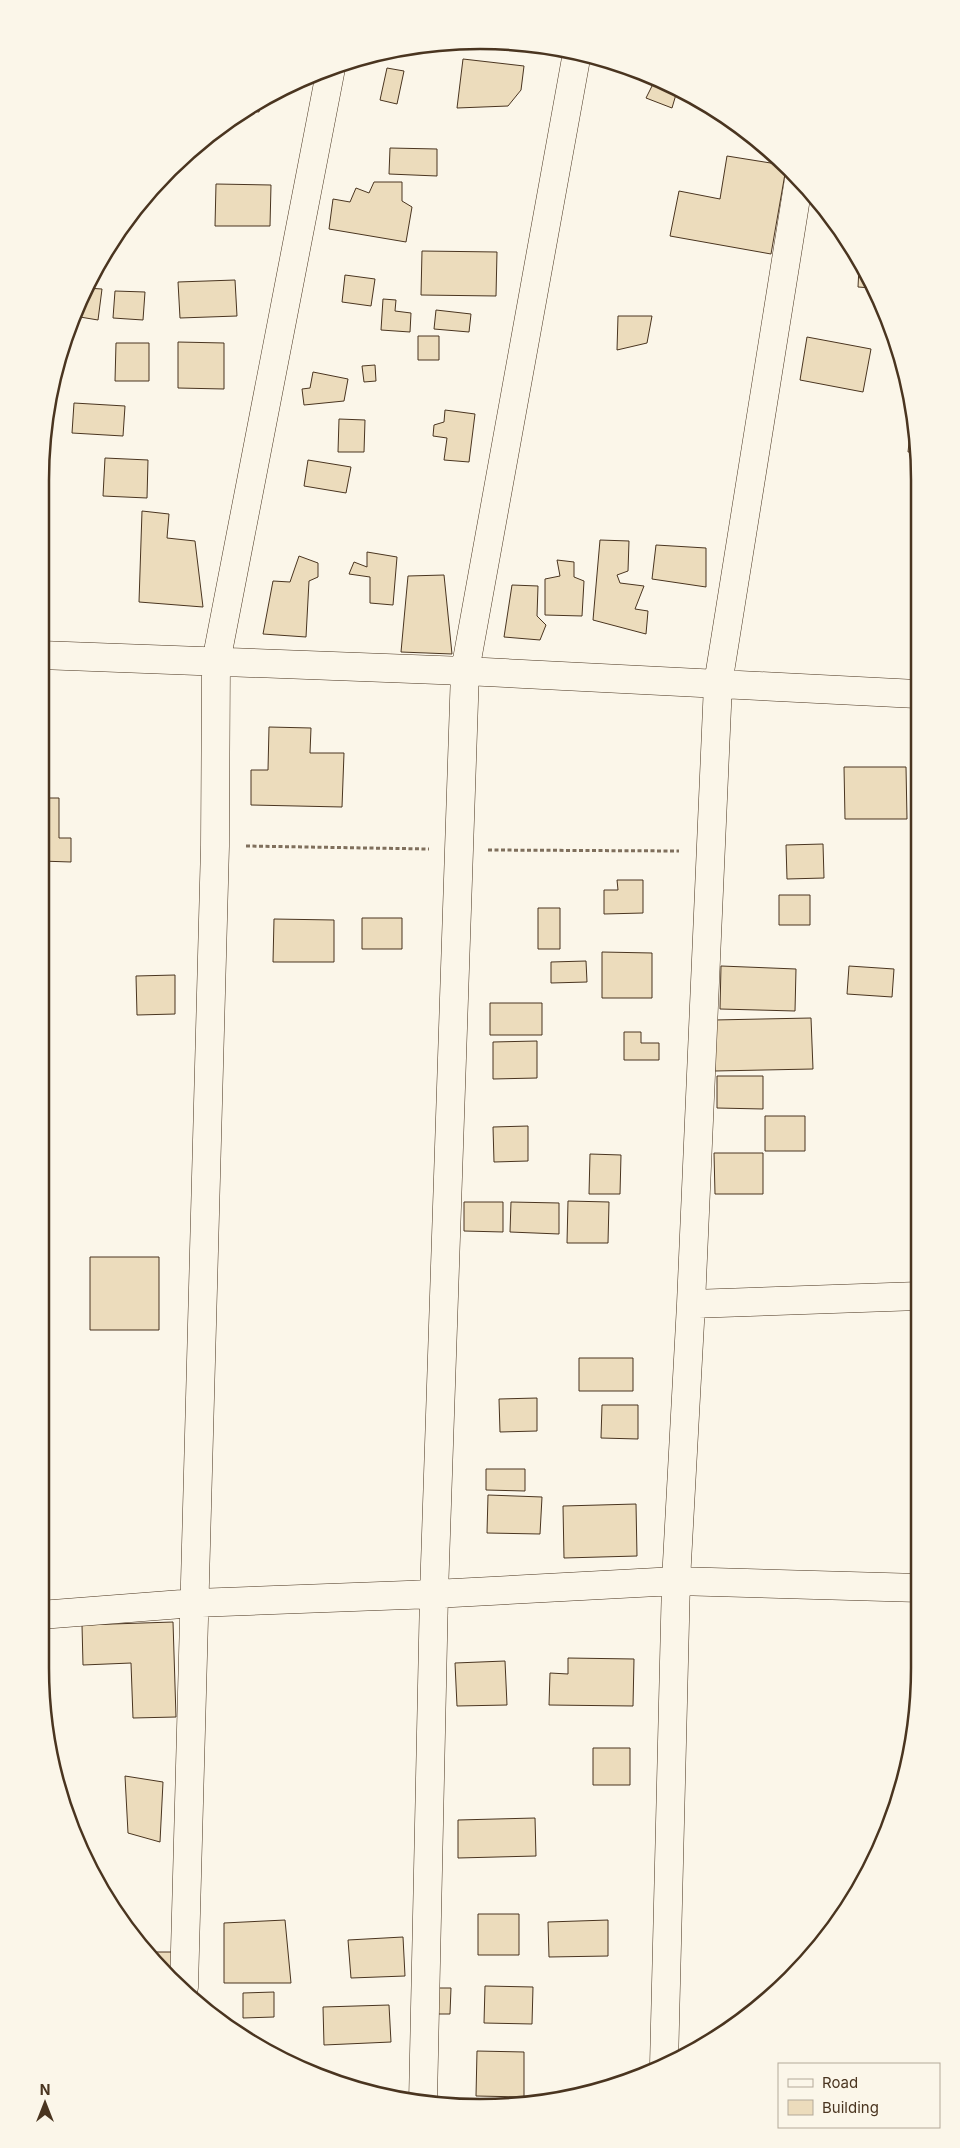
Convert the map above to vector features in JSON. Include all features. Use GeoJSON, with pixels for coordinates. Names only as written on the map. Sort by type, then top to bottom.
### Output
{"type":"FeatureCollection","features":[{"type":"Feature","properties":{"kind":"street"},"geometry":{"type":"LineString","coordinates":[[423,2096],[434,1594],[465,672],[576,60]]}},
{"type":"Feature","properties":{"kind":"street"},"geometry":{"type":"LineString","coordinates":[[184,1981],[215,846],[216,662],[329,76]]}},
{"type":"Feature","properties":{"kind":"street"},"geometry":{"type":"LineString","coordinates":[[664,2058],[676,1581],[718,684],[797,188]]}},
{"type":"Feature","properties":{"kind":"street"},"geometry":{"type":"LineString","coordinates":[[49,655],[465,672],[911,694]]}},
{"type":"Feature","properties":{"kind":"street"},"geometry":{"type":"LineString","coordinates":[[690,1304],[911,1296]]}},
{"type":"Feature","properties":{"kind":"street"},"geometry":{"type":"LineString","coordinates":[[49,1614],[195,1603],[434,1594],[676,1581],[911,1588]]}},
{"type":"Feature","properties":{"kind":"building"},"geometry":{"type":"Polygon","coordinates":[[[463,59],[524,66],[521,90],[508,106],[457,108],[463,59]]]}},
{"type":"Feature","properties":{"kind":"building"},"geometry":{"type":"Polygon","coordinates":[[[387,68],[404,71],[397,104],[380,100],[387,68]]]}},
{"type":"Feature","properties":{"kind":"building"},"geometry":{"type":"Polygon","coordinates":[[[652,85],[676,96],[672,108],[646,98],[652,85]]]}},
{"type":"Feature","properties":{"kind":"building"},"geometry":{"type":"Polygon","coordinates":[[[390,148],[437,149],[437,176],[389,174],[390,148]]]}},
{"type":"Feature","properties":{"kind":"building"},"geometry":{"type":"Polygon","coordinates":[[[727,156],[772,163],[785,175],[771,254],[670,236],[679,191],[720,199],[727,156]]]}},
{"type":"Feature","properties":{"kind":"building"},"geometry":{"type":"Polygon","coordinates":[[[374,182],[402,182],[402,201],[412,207],[406,242],[329,229],[333,199],[350,202],[356,188],[369,193],[374,182]]]}},
{"type":"Feature","properties":{"kind":"building"},"geometry":{"type":"Polygon","coordinates":[[[216,184],[271,185],[270,226],[215,226],[216,184]]]}},
{"type":"Feature","properties":{"kind":"building"},"geometry":{"type":"Polygon","coordinates":[[[422,251],[497,252],[496,296],[421,295],[422,251]]]}},
{"type":"Feature","properties":{"kind":"building"},"geometry":{"type":"Polygon","coordinates":[[[859,274],[866,288],[858,287],[859,274]]]}},
{"type":"Feature","properties":{"kind":"building"},"geometry":{"type":"Polygon","coordinates":[[[345,275],[375,279],[371,306],[342,302],[345,275]]]}},
{"type":"Feature","properties":{"kind":"building"},"geometry":{"type":"Polygon","coordinates":[[[235,280],[237,316],[180,318],[178,282],[235,280]]]}},
{"type":"Feature","properties":{"kind":"building"},"geometry":{"type":"Polygon","coordinates":[[[93,288],[102,289],[98,320],[81,317],[93,288]]]}},
{"type":"Feature","properties":{"kind":"building"},"geometry":{"type":"Polygon","coordinates":[[[115,291],[145,292],[143,320],[113,318],[115,291]]]}},
{"type":"Feature","properties":{"kind":"building"},"geometry":{"type":"Polygon","coordinates":[[[383,299],[396,300],[395,311],[411,313],[410,332],[381,330],[383,299]]]}},
{"type":"Feature","properties":{"kind":"building"},"geometry":{"type":"Polygon","coordinates":[[[436,310],[471,314],[469,332],[434,329],[436,310]]]}},
{"type":"Feature","properties":{"kind":"building"},"geometry":{"type":"Polygon","coordinates":[[[618,316],[652,316],[647,343],[617,350],[618,316]]]}},
{"type":"Feature","properties":{"kind":"building"},"geometry":{"type":"Polygon","coordinates":[[[418,336],[439,336],[439,360],[418,360],[418,336]]]}},
{"type":"Feature","properties":{"kind":"building"},"geometry":{"type":"Polygon","coordinates":[[[807,337],[871,349],[863,392],[800,380],[807,337]]]}},
{"type":"Feature","properties":{"kind":"building"},"geometry":{"type":"Polygon","coordinates":[[[178,342],[224,343],[224,389],[178,388],[178,342]]]}},
{"type":"Feature","properties":{"kind":"building"},"geometry":{"type":"Polygon","coordinates":[[[116,343],[149,343],[149,381],[115,381],[116,343]]]}},
{"type":"Feature","properties":{"kind":"building"},"geometry":{"type":"Polygon","coordinates":[[[375,365],[376,381],[364,382],[362,366],[375,365]]]}},
{"type":"Feature","properties":{"kind":"building"},"geometry":{"type":"Polygon","coordinates":[[[313,372],[348,379],[344,401],[304,405],[302,389],[310,388],[313,372]]]}},
{"type":"Feature","properties":{"kind":"building"},"geometry":{"type":"Polygon","coordinates":[[[74,403],[125,406],[123,436],[72,433],[74,403]]]}},
{"type":"Feature","properties":{"kind":"building"},"geometry":{"type":"Polygon","coordinates":[[[445,410],[475,414],[469,462],[444,460],[447,438],[433,436],[434,425],[444,422],[445,410]]]}},
{"type":"Feature","properties":{"kind":"building"},"geometry":{"type":"Polygon","coordinates":[[[339,419],[365,420],[364,452],[338,452],[339,419]]]}},
{"type":"Feature","properties":{"kind":"building"},"geometry":{"type":"Polygon","coordinates":[[[105,458],[148,460],[147,498],[103,496],[105,458]]]}},
{"type":"Feature","properties":{"kind":"building"},"geometry":{"type":"Polygon","coordinates":[[[308,460],[351,467],[346,493],[304,486],[308,460]]]}},
{"type":"Feature","properties":{"kind":"building"},"geometry":{"type":"Polygon","coordinates":[[[142,511],[169,514],[167,538],[195,541],[203,607],[139,602],[142,511]]]}},
{"type":"Feature","properties":{"kind":"building"},"geometry":{"type":"Polygon","coordinates":[[[600,540],[629,541],[628,571],[617,575],[620,583],[644,586],[635,609],[648,611],[646,634],[593,620],[600,540]]]}},
{"type":"Feature","properties":{"kind":"building"},"geometry":{"type":"Polygon","coordinates":[[[656,545],[706,548],[706,587],[652,579],[656,545]]]}},
{"type":"Feature","properties":{"kind":"building"},"geometry":{"type":"Polygon","coordinates":[[[367,552],[397,557],[393,605],[370,603],[370,577],[349,574],[354,562],[367,567],[367,552]]]}},
{"type":"Feature","properties":{"kind":"building"},"geometry":{"type":"Polygon","coordinates":[[[299,556],[318,563],[318,577],[309,581],[306,637],[263,634],[273,581],[290,582],[299,556]]]}},
{"type":"Feature","properties":{"kind":"building"},"geometry":{"type":"Polygon","coordinates":[[[557,560],[574,562],[574,577],[584,581],[582,616],[545,615],[545,579],[560,576],[557,560]]]}},
{"type":"Feature","properties":{"kind":"building"},"geometry":{"type":"Polygon","coordinates":[[[444,575],[452,654],[401,652],[408,576],[444,575]]]}},
{"type":"Feature","properties":{"kind":"building"},"geometry":{"type":"Polygon","coordinates":[[[512,585],[538,586],[537,616],[546,625],[540,640],[504,637],[512,585]]]}},
{"type":"Feature","properties":{"kind":"building"},"geometry":{"type":"Polygon","coordinates":[[[269,727],[311,728],[310,753],[344,753],[342,807],[251,805],[251,770],[268,770],[269,727]]]}},
{"type":"Feature","properties":{"kind":"building"},"geometry":{"type":"Polygon","coordinates":[[[844,767],[906,767],[907,819],[845,819],[844,767]]]}},
{"type":"Feature","properties":{"kind":"building"},"geometry":{"type":"Polygon","coordinates":[[[49,798],[59,798],[59,838],[71,838],[71,862],[49,861],[49,798]]]}},
{"type":"Feature","properties":{"kind":"building"},"geometry":{"type":"Polygon","coordinates":[[[823,844],[824,878],[787,879],[786,845],[823,844]]]}},
{"type":"Feature","properties":{"kind":"building"},"geometry":{"type":"Polygon","coordinates":[[[617,880],[643,880],[643,913],[604,914],[604,890],[618,890],[617,880]]]}},
{"type":"Feature","properties":{"kind":"building"},"geometry":{"type":"Polygon","coordinates":[[[779,895],[810,895],[810,925],[779,925],[779,895]]]}},
{"type":"Feature","properties":{"kind":"building"},"geometry":{"type":"Polygon","coordinates":[[[538,908],[560,908],[560,949],[538,949],[538,908]]]}},
{"type":"Feature","properties":{"kind":"building"},"geometry":{"type":"Polygon","coordinates":[[[362,918],[402,918],[402,949],[362,949],[362,918]]]}},
{"type":"Feature","properties":{"kind":"building"},"geometry":{"type":"Polygon","coordinates":[[[274,919],[334,920],[334,962],[273,962],[274,919]]]}},
{"type":"Feature","properties":{"kind":"building"},"geometry":{"type":"Polygon","coordinates":[[[602,952],[652,953],[652,998],[602,998],[602,952]]]}},
{"type":"Feature","properties":{"kind":"building"},"geometry":{"type":"Polygon","coordinates":[[[586,961],[587,982],[551,983],[551,962],[586,961]]]}},
{"type":"Feature","properties":{"kind":"building"},"geometry":{"type":"Polygon","coordinates":[[[721,966],[796,969],[795,1011],[720,1009],[721,966]]]}},
{"type":"Feature","properties":{"kind":"building"},"geometry":{"type":"Polygon","coordinates":[[[849,966],[894,969],[892,997],[847,994],[849,966]]]}},
{"type":"Feature","properties":{"kind":"building"},"geometry":{"type":"Polygon","coordinates":[[[175,975],[175,1014],[137,1015],[136,976],[175,975]]]}},
{"type":"Feature","properties":{"kind":"building"},"geometry":{"type":"Polygon","coordinates":[[[490,1003],[542,1003],[542,1035],[490,1035],[490,1003]]]}},
{"type":"Feature","properties":{"kind":"building"},"geometry":{"type":"Polygon","coordinates":[[[811,1018],[813,1069],[715,1071],[714,1020],[811,1018]]]}},
{"type":"Feature","properties":{"kind":"building"},"geometry":{"type":"Polygon","coordinates":[[[624,1032],[641,1032],[641,1043],[659,1043],[659,1060],[624,1060],[624,1032]]]}},
{"type":"Feature","properties":{"kind":"building"},"geometry":{"type":"Polygon","coordinates":[[[537,1041],[537,1078],[493,1079],[493,1042],[537,1041]]]}},
{"type":"Feature","properties":{"kind":"building"},"geometry":{"type":"Polygon","coordinates":[[[717,1076],[763,1076],[763,1109],[717,1108],[717,1076]]]}},
{"type":"Feature","properties":{"kind":"building"},"geometry":{"type":"Polygon","coordinates":[[[765,1116],[805,1116],[805,1151],[765,1151],[765,1116]]]}},
{"type":"Feature","properties":{"kind":"building"},"geometry":{"type":"Polygon","coordinates":[[[528,1126],[528,1161],[494,1162],[493,1127],[528,1126]]]}},
{"type":"Feature","properties":{"kind":"building"},"geometry":{"type":"Polygon","coordinates":[[[714,1153],[763,1153],[763,1194],[715,1194],[714,1153]]]}},
{"type":"Feature","properties":{"kind":"building"},"geometry":{"type":"Polygon","coordinates":[[[590,1154],[621,1155],[620,1194],[589,1194],[590,1154]]]}},
{"type":"Feature","properties":{"kind":"building"},"geometry":{"type":"Polygon","coordinates":[[[568,1201],[609,1202],[608,1243],[567,1243],[568,1201]]]}},
{"type":"Feature","properties":{"kind":"building"},"geometry":{"type":"Polygon","coordinates":[[[464,1202],[503,1202],[503,1232],[464,1231],[464,1202]]]}},
{"type":"Feature","properties":{"kind":"building"},"geometry":{"type":"Polygon","coordinates":[[[511,1202],[559,1203],[559,1234],[510,1232],[511,1202]]]}},
{"type":"Feature","properties":{"kind":"building"},"geometry":{"type":"Polygon","coordinates":[[[90,1257],[159,1257],[159,1330],[90,1330],[90,1257]]]}},
{"type":"Feature","properties":{"kind":"building"},"geometry":{"type":"Polygon","coordinates":[[[579,1358],[633,1358],[633,1391],[579,1391],[579,1358]]]}},
{"type":"Feature","properties":{"kind":"building"},"geometry":{"type":"Polygon","coordinates":[[[537,1398],[537,1431],[500,1432],[499,1399],[537,1398]]]}},
{"type":"Feature","properties":{"kind":"building"},"geometry":{"type":"Polygon","coordinates":[[[602,1405],[638,1405],[638,1439],[601,1438],[602,1405]]]}},
{"type":"Feature","properties":{"kind":"building"},"geometry":{"type":"Polygon","coordinates":[[[486,1469],[525,1469],[525,1491],[486,1490],[486,1469]]]}},
{"type":"Feature","properties":{"kind":"building"},"geometry":{"type":"Polygon","coordinates":[[[488,1495],[542,1497],[540,1534],[487,1533],[488,1495]]]}},
{"type":"Feature","properties":{"kind":"building"},"geometry":{"type":"Polygon","coordinates":[[[636,1504],[637,1556],[564,1558],[563,1506],[636,1504]]]}},
{"type":"Feature","properties":{"kind":"building"},"geometry":{"type":"Polygon","coordinates":[[[173,1622],[176,1717],[133,1718],[131,1663],[83,1665],[82,1625],[173,1622]]]}},
{"type":"Feature","properties":{"kind":"building"},"geometry":{"type":"Polygon","coordinates":[[[568,1658],[634,1659],[633,1706],[549,1705],[550,1673],[568,1674],[568,1658]]]}},
{"type":"Feature","properties":{"kind":"building"},"geometry":{"type":"Polygon","coordinates":[[[505,1661],[507,1705],[457,1706],[455,1663],[505,1661]]]}},
{"type":"Feature","properties":{"kind":"building"},"geometry":{"type":"Polygon","coordinates":[[[593,1748],[630,1748],[630,1785],[593,1785],[593,1748]]]}},
{"type":"Feature","properties":{"kind":"building"},"geometry":{"type":"Polygon","coordinates":[[[125,1776],[163,1782],[160,1842],[128,1833],[125,1776]]]}},
{"type":"Feature","properties":{"kind":"building"},"geometry":{"type":"Polygon","coordinates":[[[535,1818],[536,1856],[458,1858],[458,1820],[535,1818]]]}},
{"type":"Feature","properties":{"kind":"building"},"geometry":{"type":"Polygon","coordinates":[[[478,1914],[519,1914],[519,1955],[478,1955],[478,1914]]]}},
{"type":"Feature","properties":{"kind":"building"},"geometry":{"type":"Polygon","coordinates":[[[285,1920],[291,1983],[224,1983],[224,1923],[285,1920]]]}},
{"type":"Feature","properties":{"kind":"building"},"geometry":{"type":"Polygon","coordinates":[[[608,1920],[608,1956],[549,1957],[548,1922],[608,1920]]]}},
{"type":"Feature","properties":{"kind":"building"},"geometry":{"type":"Polygon","coordinates":[[[403,1937],[405,1976],[351,1978],[348,1940],[403,1937]]]}},
{"type":"Feature","properties":{"kind":"building"},"geometry":{"type":"Polygon","coordinates":[[[156,1952],[174,1952],[174,1972],[156,1952]]]}},
{"type":"Feature","properties":{"kind":"building"},"geometry":{"type":"Polygon","coordinates":[[[485,1986],[533,1987],[532,2024],[484,2023],[485,1986]]]}},
{"type":"Feature","properties":{"kind":"building"},"geometry":{"type":"Polygon","coordinates":[[[433,1988],[451,1988],[450,2014],[432,2014],[433,1988]]]}},
{"type":"Feature","properties":{"kind":"building"},"geometry":{"type":"Polygon","coordinates":[[[274,1992],[274,2017],[243,2018],[243,1993],[274,1992]]]}},
{"type":"Feature","properties":{"kind":"building"},"geometry":{"type":"Polygon","coordinates":[[[389,2005],[391,2042],[324,2045],[323,2007],[389,2005]]]}},
{"type":"Feature","properties":{"kind":"building"},"geometry":{"type":"Polygon","coordinates":[[[477,2051],[524,2052],[524,2097],[476,2096],[477,2051]]]}}]}
